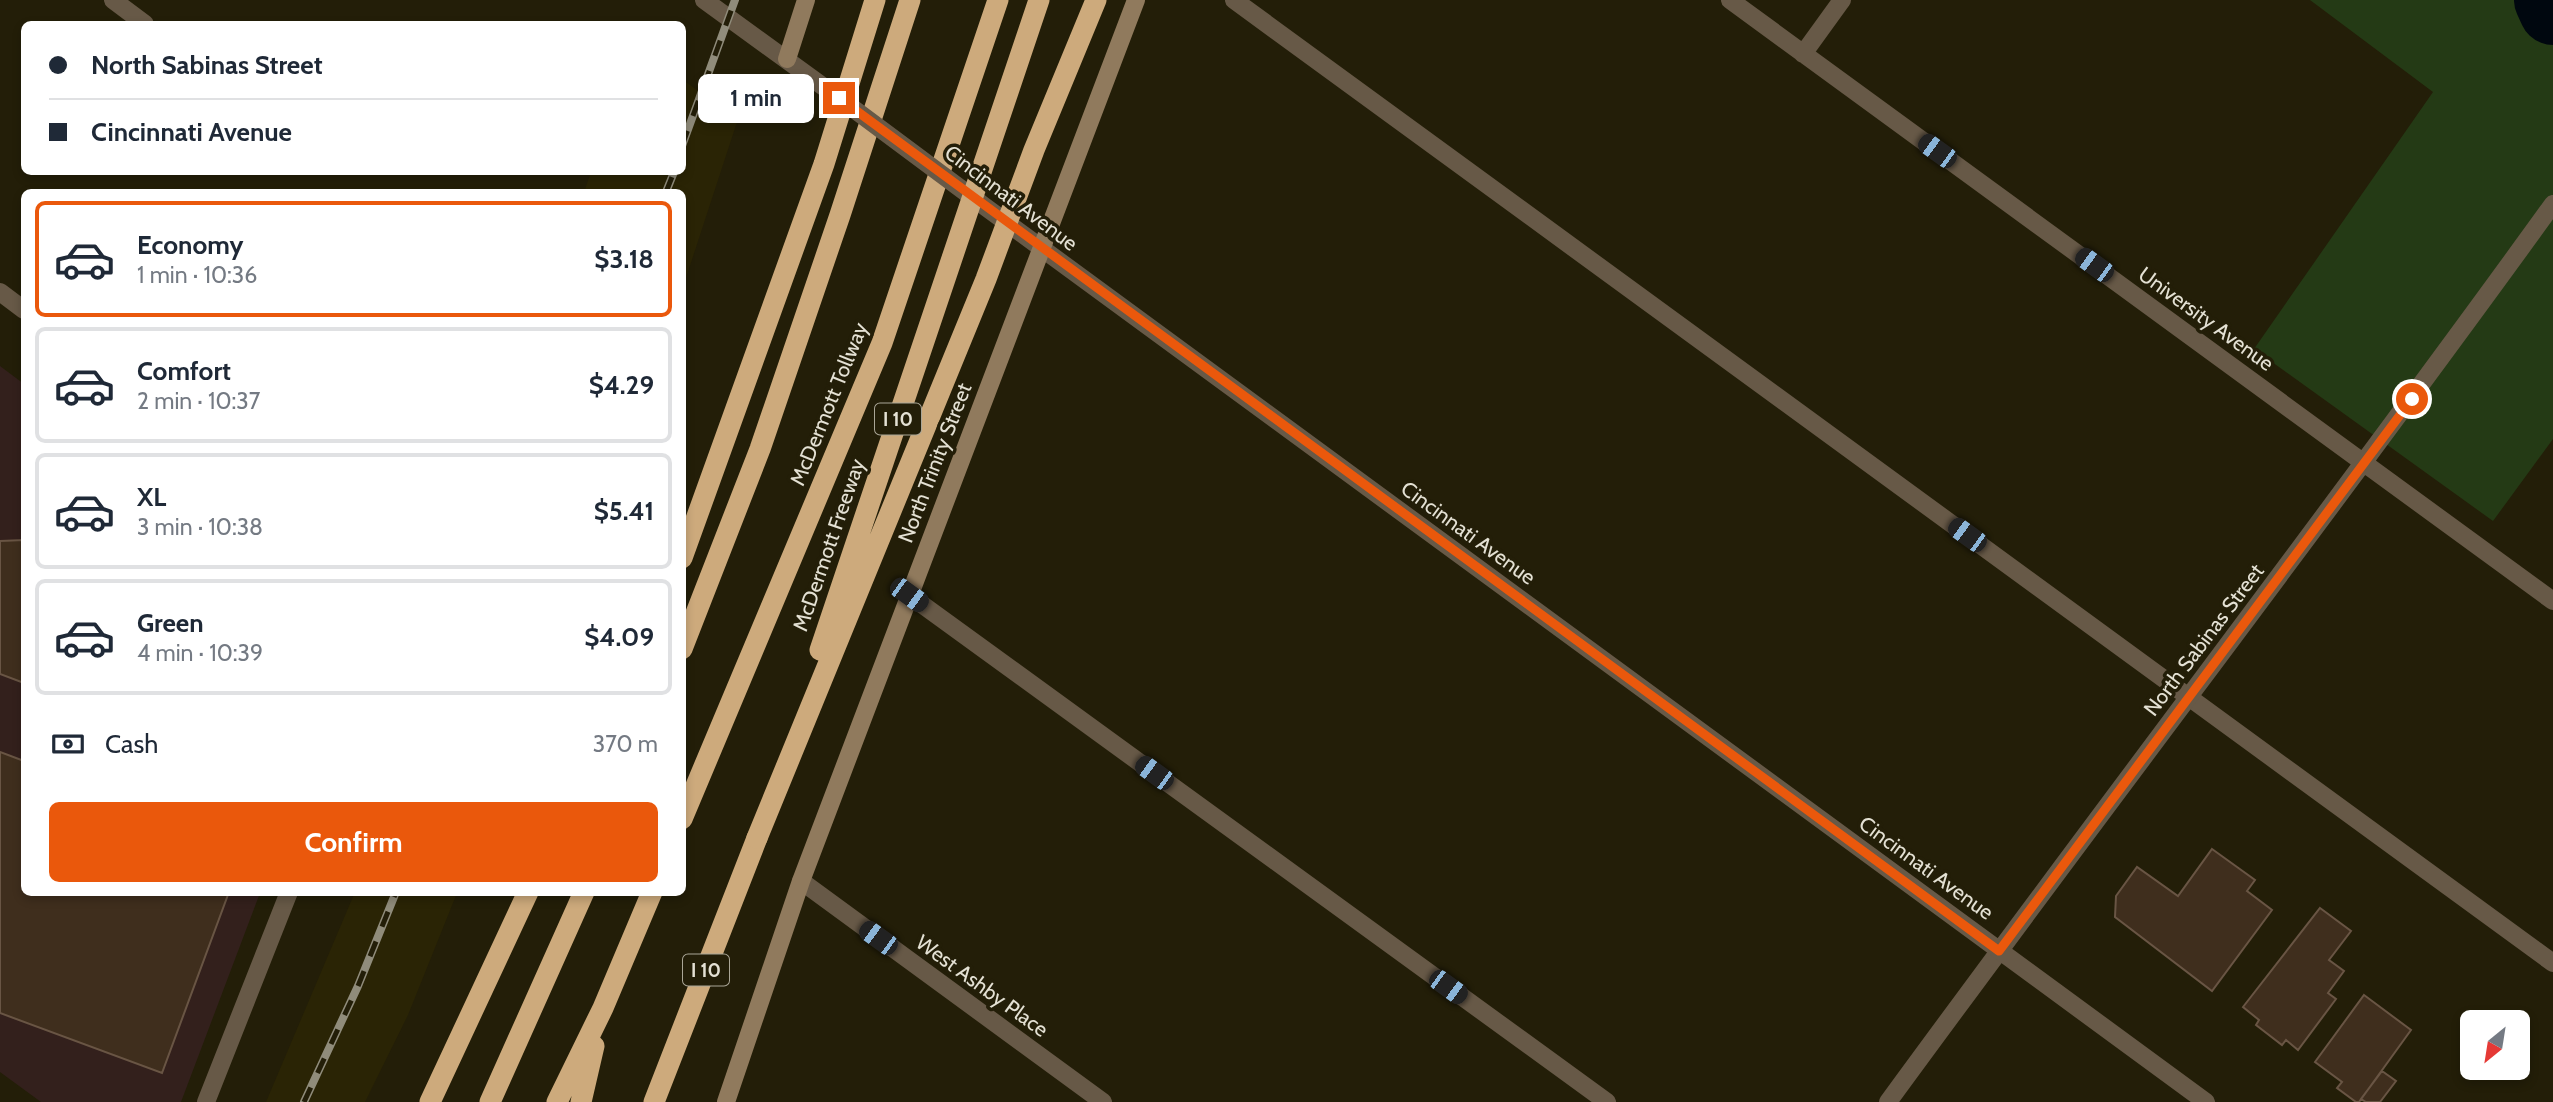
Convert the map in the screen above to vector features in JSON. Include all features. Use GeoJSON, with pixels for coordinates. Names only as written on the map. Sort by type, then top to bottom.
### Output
{"type":"FeatureCollection","features":[{"type":"Feature","properties":{"kind":"highway"},"geometry":{"type":"LineString","coordinates":[[686,547],[824,164],[876,0]]}},
{"type":"Feature","properties":{"kind":"highway"},"geometry":{"type":"LineString","coordinates":[[686,639],[764,436],[836,228],[910,0]]}},
{"type":"Feature","properties":{"kind":"highway","name":"McDermott Tollway"},"geometry":{"type":"LineString","coordinates":[[686,809],[882,343],[998,0]]}},
{"type":"Feature","properties":{"kind":"highway","name":"McDermott Freeway"},"geometry":{"type":"LineString","coordinates":[[654,1102],[757,838],[1039,0]]}},
{"type":"Feature","properties":{"kind":"highway"},"geometry":{"type":"LineString","coordinates":[[757,838],[986,279],[1034,150],[1096,0]]}},
{"type":"Feature","properties":{"kind":"highway"},"geometry":{"type":"LineString","coordinates":[[430,1102],[526,896]]}},
{"type":"Feature","properties":{"kind":"highway"},"geometry":{"type":"LineString","coordinates":[[490,1102],[582,896]]}},
{"type":"Feature","properties":{"kind":"highway"},"geometry":{"type":"LineString","coordinates":[[557,1102],[603,1008],[650,896]]}},
{"type":"Feature","properties":{"kind":"highway"},"geometry":{"type":"LineString","coordinates":[[580,1102],[603,1008]]}},
{"type":"Feature","properties":{"kind":"main road"},"geometry":{"type":"LineString","coordinates":[[787,59],[806,0]]}},
{"type":"Feature","properties":{"kind":"main road","name":"North Trinity Street"},"geometry":{"type":"LineString","coordinates":[[726,1102],[801,881],[1136,0]]}},
{"type":"Feature","properties":{"kind":"street"},"geometry":{"type":"LineString","coordinates":[[113,0],[141,21]]}},
{"type":"Feature","properties":{"kind":"street","name":"Cincinnati Avenue"},"geometry":{"type":"LineString","coordinates":[[704,0],[2206,1102]]}},
{"type":"Feature","properties":{"kind":"street"},"geometry":{"type":"LineString","coordinates":[[1234,0],[2553,962]]}},
{"type":"Feature","properties":{"kind":"street","name":"University Avenue"},"geometry":{"type":"LineString","coordinates":[[1730,0],[2553,601]]}},
{"type":"Feature","properties":{"kind":"street"},"geometry":{"type":"LineString","coordinates":[[1803,54],[1842,0]]}},
{"type":"Feature","properties":{"kind":"street","name":"North Sabinas Street"},"geometry":{"type":"LineString","coordinates":[[1888,1102],[2365,463],[2553,204]]}},
{"type":"Feature","properties":{"kind":"street"},"geometry":{"type":"LineString","coordinates":[[0,292],[21,308]]}},
{"type":"Feature","properties":{"kind":"street"},"geometry":{"type":"LineString","coordinates":[[909,595],[1607,1102]]}},
{"type":"Feature","properties":{"kind":"street","name":"West Ashby Place"},"geometry":{"type":"LineString","coordinates":[[801,881],[1103,1102]]}},
{"type":"Feature","properties":{"kind":"street"},"geometry":{"type":"LineString","coordinates":[[206,1102],[287,896]]}},
{"type":"Feature","properties":{"kind":"shaded area"},"geometry":{"type":"Polygon","coordinates":[[[686,82],[738,119],[686,278],[686,189],[585,189],[590,175],[686,175],[686,82]]]}},
{"type":"Feature","properties":{"kind":"shaded area"},"geometry":{"type":"Polygon","coordinates":[[[0,366],[21,382],[21,896],[259,896],[181,1102],[41,1102],[0,1072],[0,366]]]}},
{"type":"Feature","properties":{"kind":"shaded area"},"geometry":{"type":"Polygon","coordinates":[[[353,896],[456,896],[408,1015],[365,1102],[266,1102],[353,896]]]}},
{"type":"Feature","properties":{"kind":"green space"},"geometry":{"type":"Polygon","coordinates":[[[2310,0],[2553,0],[2553,439],[2493,521],[2254,349],[2433,92],[2310,0]]]}},
{"type":"Feature","properties":{"kind":"building"},"geometry":{"type":"Polygon","coordinates":[[[21,540],[21,682],[0,674],[0,541],[21,540]]]}},
{"type":"Feature","properties":{"kind":"building"},"geometry":{"type":"Polygon","coordinates":[[[0,752],[21,760],[21,896],[228,896],[162,1073],[0,1013],[0,752]]]}},
{"type":"Feature","properties":{"kind":"building"},"geometry":{"type":"Polygon","coordinates":[[[2212,849],[2255,880],[2247,891],[2272,910],[2212,991],[2115,917],[2116,896],[2137,867],[2178,896],[2212,849]]]}},
{"type":"Feature","properties":{"kind":"building"},"geometry":{"type":"Polygon","coordinates":[[[2320,908],[2351,931],[2329,960],[2344,971],[2328,993],[2336,999],[2298,1050],[2286,1040],[2282,1045],[2256,1025],[2259,1020],[2243,1007],[2320,908]]]}},
{"type":"Feature","properties":{"kind":"building"},"geometry":{"type":"Polygon","coordinates":[[[2364,995],[2411,1030],[2359,1102],[2356,1102],[2337,1088],[2342,1082],[2315,1062],[2364,995]]]}},
{"type":"Feature","properties":{"kind":"building"},"geometry":{"type":"Polygon","coordinates":[[[2382,1071],[2396,1081],[2380,1102],[2366,1102],[2361,1099],[2382,1071]]]}},
{"type":"Feature","properties":{"kind":"waterway"},"geometry":{"type":"LineString","coordinates":[[2548,0],[2553,11]]}},
{"type":"Feature","properties":{"kind":"railway"},"geometry":{"type":"LineString","coordinates":[[686,135],[735,0]]}},
{"type":"Feature","properties":{"kind":"railway"},"geometry":{"type":"LineString","coordinates":[[667,189],[673,175]]}},
{"type":"Feature","properties":{"kind":"railway"},"geometry":{"type":"LineString","coordinates":[[304,1102],[358,986],[394,896]]}},
{"type":"Feature","properties":{"kind":"route"},"geometry":{"type":"LineString","coordinates":[[839,98],[1999,951],[2412,399]]}}]}
